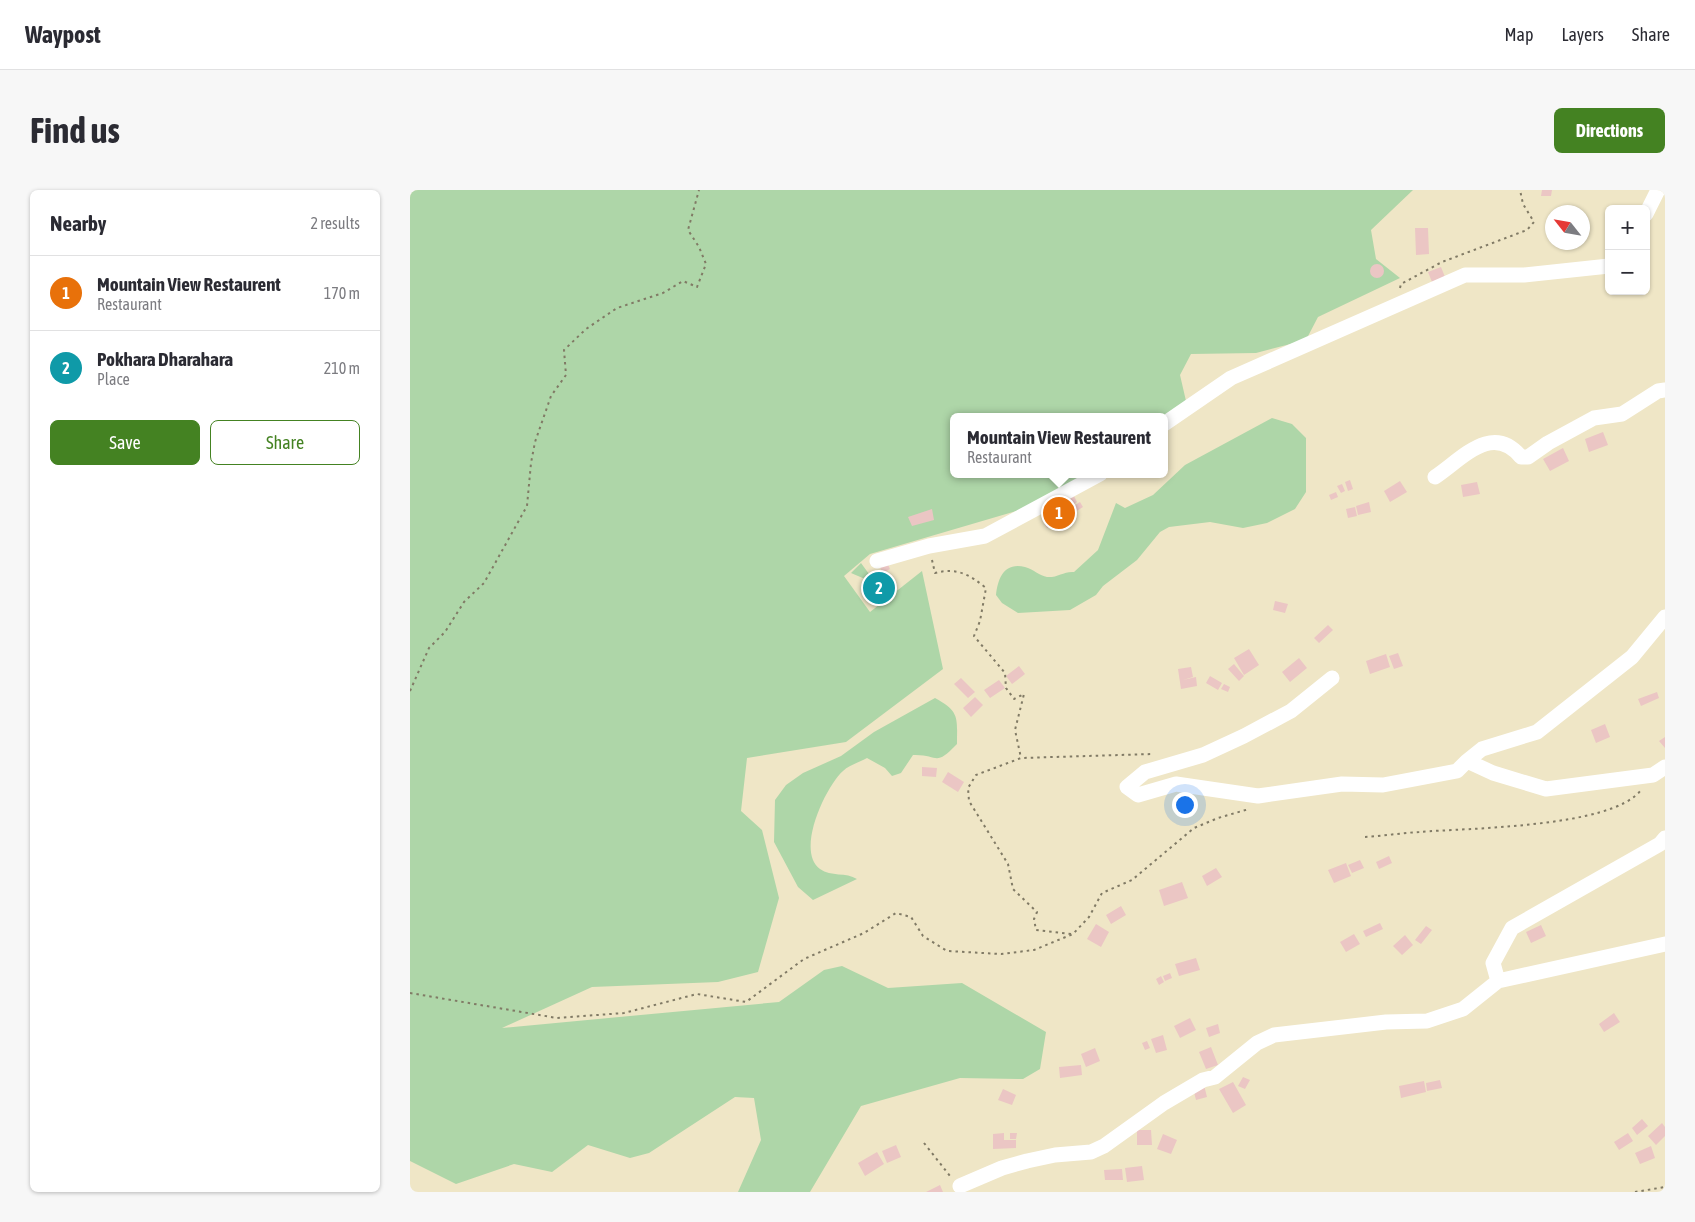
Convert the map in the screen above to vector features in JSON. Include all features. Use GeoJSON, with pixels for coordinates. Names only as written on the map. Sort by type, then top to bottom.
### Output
{"type":"FeatureCollection","features":[{"type":"Feature","properties":{"kind":"street"},"geometry":{"type":"LineString","coordinates":[[1650,206],[1658,190]]}},
{"type":"Feature","properties":{"kind":"street"},"geometry":{"type":"LineString","coordinates":[[1168,421],[1231,378],[1397,306],[1465,274],[1524,275],[1605,266]]}},
{"type":"Feature","properties":{"kind":"street"},"geometry":{"type":"LineString","coordinates":[[1434,477],[1472,450],[1487,443],[1500,442],[1508,445],[1521,458],[1528,458],[1548,443],[1594,418],[1622,414],[1653,394],[1665,390]]}},
{"type":"Feature","properties":{"kind":"street"},"geometry":{"type":"LineString","coordinates":[[876,561],[916,550],[985,536],[1093,478]]}},
{"type":"Feature","properties":{"kind":"street"},"geometry":{"type":"LineString","coordinates":[[1332,678],[1291,711],[1252,732],[1203,755],[1146,772],[1127,787],[1138,795],[1176,784],[1258,796],[1342,784],[1383,785],[1457,771],[1482,749],[1537,732],[1632,656],[1665,618]]}},
{"type":"Feature","properties":{"kind":"street"},"geometry":{"type":"LineString","coordinates":[[1467,761],[1493,773],[1546,789],[1659,771]]}},
{"type":"Feature","properties":{"kind":"street"},"geometry":{"type":"LineString","coordinates":[[1498,981],[1494,963],[1512,928],[1660,844],[1665,838]]}},
{"type":"Feature","properties":{"kind":"street"},"geometry":{"type":"LineString","coordinates":[[960,1186],[1002,1168],[1027,1161],[1055,1155],[1091,1152],[1104,1146],[1175,1095],[1203,1080],[1215,1077],[1257,1043],[1274,1035],[1386,1022],[1427,1021],[1463,1009],[1498,981],[1665,944]]}},
{"type":"Feature","properties":{"kind":"path"},"geometry":{"type":"LineString","coordinates":[[410,691],[429,648],[446,632],[464,602],[484,583],[527,506],[530,463],[535,442],[551,396],[566,375],[564,350],[586,329],[617,308],[663,293],[683,281],[697,287],[706,264],[699,247],[688,230],[699,190]]}},
{"type":"Feature","properties":{"kind":"path"},"geometry":{"type":"LineString","coordinates":[[1397,306],[1402,284],[1442,262],[1527,230],[1534,222],[1523,204],[1520,190]]}},
{"type":"Feature","properties":{"kind":"path"},"geometry":{"type":"LineString","coordinates":[[916,550],[932,560],[935,572],[960,571],[972,576],[986,588],[980,620],[974,636],[1005,673],[1006,688],[1014,699],[1024,694],[1016,730],[1021,758]]}},
{"type":"Feature","properties":{"kind":"path"},"geometry":{"type":"LineString","coordinates":[[1073,934],[1036,930],[1034,919],[1037,912],[1013,890],[1008,864],[969,801],[968,788],[976,775],[1021,758],[1156,755]]}},
{"type":"Feature","properties":{"kind":"path"},"geometry":{"type":"LineString","coordinates":[[1365,837],[1505,828],[1590,815],[1634,799],[1659,771]]}},
{"type":"Feature","properties":{"kind":"path"},"geometry":{"type":"LineString","coordinates":[[410,993],[557,1018],[624,1013],[697,994],[746,1002],[804,959],[864,933],[896,914],[911,917],[923,936],[947,951],[1001,954],[1034,950],[1073,934],[1089,917],[1102,893],[1132,880],[1160,854],[1194,828],[1218,818],[1256,807]]}},
{"type":"Feature","properties":{"kind":"path"},"geometry":{"type":"LineString","coordinates":[[924,1143],[936,1160],[960,1186]]}},
{"type":"Feature","properties":{"kind":"path"},"geometry":{"type":"LineString","coordinates":[[1635,1192],[1665,1187]]}},
{"type":"Feature","properties":{"kind":"green space"},"geometry":{"type":"Polygon","coordinates":[[[410,190],[1413,190],[1371,230],[1376,259],[1400,278],[1318,317],[1306,340],[1256,353],[1191,354],[1180,375],[1186,401],[1168,414],[950,413],[950,478],[1079,478],[1030,507],[870,554],[844,576],[870,612],[922,571],[943,669],[846,742],[747,758],[741,811],[762,830],[779,898],[758,972],[718,982],[592,987],[502,1028],[779,1002],[824,970],[842,966],[888,988],[962,983],[1046,1032],[1040,1069],[1023,1079],[960,1078],[861,1106],[810,1192],[738,1192],[761,1140],[754,1098],[735,1097],[649,1153],[630,1158],[588,1145],[552,1172],[514,1164],[456,1184],[410,1161],[410,190]]]}},
{"type":"Feature","properties":{"kind":"green space"},"geometry":{"type":"Polygon","coordinates":[[[1272,418],[1292,424],[1306,438],[1306,492],[1295,509],[1267,523],[1243,528],[1210,522],[1169,527],[1160,532],[1137,560],[1103,586],[1096,595],[1070,610],[1018,613],[1002,603],[996,595],[998,583],[1003,573],[1012,567],[1025,567],[1047,577],[1074,572],[1098,550],[1116,503],[1125,508],[1153,495],[1185,465],[1272,418]]]}},
{"type":"Feature","properties":{"kind":"green space"},"geometry":{"type":"Polygon","coordinates":[[[861,563],[869,574],[865,579],[851,573],[861,563]]]}},
{"type":"Feature","properties":{"kind":"green space"},"geometry":{"type":"Polygon","coordinates":[[[935,698],[949,707],[957,721],[957,744],[950,751],[940,758],[913,755],[901,773],[892,776],[885,768],[867,758],[845,769],[829,790],[816,819],[812,834],[811,848],[813,860],[824,871],[857,879],[813,900],[798,887],[774,842],[775,800],[786,785],[803,773],[841,756],[874,732],[935,698]]]}},
{"type":"Feature","properties":{"kind":"building"},"geometry":{"type":"Polygon","coordinates":[[[1542,190],[1552,190],[1551,196],[1541,196],[1542,190]]]}},
{"type":"Feature","properties":{"kind":"building"},"geometry":{"type":"Polygon","coordinates":[[[1415,228],[1428,228],[1429,254],[1416,255],[1415,228]]]}},
{"type":"Feature","properties":{"kind":"building"},"geometry":{"type":"Polygon","coordinates":[[[1374,264],[1380,264],[1384,271],[1380,278],[1374,278],[1370,274],[1370,268],[1374,264]]]}},
{"type":"Feature","properties":{"kind":"building"},"geometry":{"type":"Polygon","coordinates":[[[1441,267],[1445,277],[1432,282],[1428,272],[1441,267]]]}},
{"type":"Feature","properties":{"kind":"building"},"geometry":{"type":"Polygon","coordinates":[[[1603,432],[1608,445],[1589,452],[1585,439],[1603,432]]]}},
{"type":"Feature","properties":{"kind":"building"},"geometry":{"type":"Polygon","coordinates":[[[1563,448],[1569,461],[1550,471],[1543,459],[1563,448]]]}},
{"type":"Feature","properties":{"kind":"building"},"geometry":{"type":"Polygon","coordinates":[[[1350,480],[1353,489],[1348,491],[1345,482],[1350,480]]]}},
{"type":"Feature","properties":{"kind":"building"},"geometry":{"type":"Polygon","coordinates":[[[1400,481],[1407,492],[1390,502],[1384,491],[1400,481]]]}},
{"type":"Feature","properties":{"kind":"building"},"geometry":{"type":"Polygon","coordinates":[[[1477,482],[1480,494],[1463,497],[1461,485],[1477,482]]]}},
{"type":"Feature","properties":{"kind":"building"},"geometry":{"type":"Polygon","coordinates":[[[1342,484],[1345,491],[1341,493],[1337,486],[1342,484]]]}},
{"type":"Feature","properties":{"kind":"building"},"geometry":{"type":"Polygon","coordinates":[[[1336,492],[1338,497],[1331,500],[1329,495],[1336,492]]]}},
{"type":"Feature","properties":{"kind":"building"},"geometry":{"type":"Polygon","coordinates":[[[1074,496],[1077,502],[1068,508],[1064,503],[1074,496]]]}},
{"type":"Feature","properties":{"kind":"building"},"geometry":{"type":"Polygon","coordinates":[[[1080,502],[1083,507],[1067,517],[1064,512],[1080,502]]]}},
{"type":"Feature","properties":{"kind":"building"},"geometry":{"type":"Polygon","coordinates":[[[1369,502],[1371,512],[1358,515],[1356,506],[1369,502]]]}},
{"type":"Feature","properties":{"kind":"building"},"geometry":{"type":"Polygon","coordinates":[[[1060,506],[1066,516],[1057,521],[1052,511],[1060,506]]]}},
{"type":"Feature","properties":{"kind":"building"},"geometry":{"type":"Polygon","coordinates":[[[1355,507],[1357,516],[1348,518],[1346,509],[1355,507]]]}},
{"type":"Feature","properties":{"kind":"building"},"geometry":{"type":"Polygon","coordinates":[[[932,509],[934,520],[912,526],[908,517],[932,509]]]}},
{"type":"Feature","properties":{"kind":"building"},"geometry":{"type":"Polygon","coordinates":[[[1051,511],[1057,522],[1047,528],[1041,517],[1051,511]]]}},
{"type":"Feature","properties":{"kind":"building"},"geometry":{"type":"Polygon","coordinates":[[[886,560],[890,569],[883,573],[878,564],[886,560]]]}},
{"type":"Feature","properties":{"kind":"building"},"geometry":{"type":"Polygon","coordinates":[[[882,581],[887,587],[877,594],[872,588],[882,581]]]}},
{"type":"Feature","properties":{"kind":"building"},"geometry":{"type":"Polygon","coordinates":[[[1275,601],[1288,604],[1285,613],[1273,610],[1275,601]]]}},
{"type":"Feature","properties":{"kind":"building"},"geometry":{"type":"Polygon","coordinates":[[[1328,625],[1333,630],[1319,643],[1314,638],[1328,625]]]}},
{"type":"Feature","properties":{"kind":"building"},"geometry":{"type":"Polygon","coordinates":[[[1249,649],[1259,665],[1244,675],[1234,658],[1249,649]]]}},
{"type":"Feature","properties":{"kind":"building"},"geometry":{"type":"Polygon","coordinates":[[[1398,653],[1403,666],[1394,669],[1389,656],[1398,653]]]}},
{"type":"Feature","properties":{"kind":"building"},"geometry":{"type":"Polygon","coordinates":[[[1386,654],[1390,667],[1370,674],[1366,661],[1386,654]]]}},
{"type":"Feature","properties":{"kind":"building"},"geometry":{"type":"Polygon","coordinates":[[[1299,658],[1307,668],[1290,682],[1282,672],[1299,658]]]}},
{"type":"Feature","properties":{"kind":"building"},"geometry":{"type":"Polygon","coordinates":[[[1234,664],[1244,676],[1239,681],[1228,669],[1234,664]]]}},
{"type":"Feature","properties":{"kind":"building"},"geometry":{"type":"Polygon","coordinates":[[[1019,666],[1025,674],[1012,684],[1006,676],[1019,666]]]}},
{"type":"Feature","properties":{"kind":"building"},"geometry":{"type":"Polygon","coordinates":[[[1191,667],[1193,677],[1183,680],[1196,677],[1197,686],[1181,689],[1178,669],[1191,667]]]}},
{"type":"Feature","properties":{"kind":"building"},"geometry":{"type":"Polygon","coordinates":[[[1210,676],[1222,683],[1218,690],[1206,683],[1210,676]]]}},
{"type":"Feature","properties":{"kind":"building"},"geometry":{"type":"Polygon","coordinates":[[[961,678],[975,692],[968,698],[954,684],[961,678]]]}},
{"type":"Feature","properties":{"kind":"building"},"geometry":{"type":"Polygon","coordinates":[[[999,680],[1005,688],[990,698],[984,690],[999,680]]]}},
{"type":"Feature","properties":{"kind":"building"},"geometry":{"type":"Polygon","coordinates":[[[1224,684],[1230,687],[1228,692],[1221,689],[1224,684]]]}},
{"type":"Feature","properties":{"kind":"building"},"geometry":{"type":"Polygon","coordinates":[[[1657,692],[1659,698],[1641,706],[1638,699],[1657,692]]]}},
{"type":"Feature","properties":{"kind":"building"},"geometry":{"type":"Polygon","coordinates":[[[975,697],[983,705],[971,717],[963,708],[975,697]]]}},
{"type":"Feature","properties":{"kind":"building"},"geometry":{"type":"Polygon","coordinates":[[[1605,724],[1610,737],[1596,743],[1591,730],[1605,724]]]}},
{"type":"Feature","properties":{"kind":"building"},"geometry":{"type":"Polygon","coordinates":[[[1665,737],[1665,748],[1659,741],[1665,737]]]}},
{"type":"Feature","properties":{"kind":"building"},"geometry":{"type":"Polygon","coordinates":[[[922,767],[937,768],[936,777],[922,776],[922,767]]]}},
{"type":"Feature","properties":{"kind":"building"},"geometry":{"type":"Polygon","coordinates":[[[948,772],[964,782],[958,792],[942,782],[948,772]]]}},
{"type":"Feature","properties":{"kind":"building"},"geometry":{"type":"Polygon","coordinates":[[[1389,856],[1392,863],[1379,869],[1376,862],[1389,856]]]}},
{"type":"Feature","properties":{"kind":"building"},"geometry":{"type":"Polygon","coordinates":[[[1360,860],[1364,868],[1352,873],[1348,865],[1360,860]]]}},
{"type":"Feature","properties":{"kind":"building"},"geometry":{"type":"Polygon","coordinates":[[[1346,863],[1351,876],[1334,883],[1328,870],[1346,863]]]}},
{"type":"Feature","properties":{"kind":"building"},"geometry":{"type":"Polygon","coordinates":[[[1216,868],[1222,877],[1207,886],[1202,876],[1216,868]]]}},
{"type":"Feature","properties":{"kind":"building"},"geometry":{"type":"Polygon","coordinates":[[[1182,882],[1188,898],[1164,906],[1159,890],[1182,882]]]}},
{"type":"Feature","properties":{"kind":"building"},"geometry":{"type":"Polygon","coordinates":[[[1121,906],[1126,915],[1111,924],[1106,915],[1121,906]]]}},
{"type":"Feature","properties":{"kind":"building"},"geometry":{"type":"Polygon","coordinates":[[[1380,923],[1383,929],[1366,937],[1363,931],[1380,923]]]}},
{"type":"Feature","properties":{"kind":"building"},"geometry":{"type":"Polygon","coordinates":[[[1096,924],[1109,932],[1101,947],[1087,939],[1096,924]]]}},
{"type":"Feature","properties":{"kind":"building"},"geometry":{"type":"Polygon","coordinates":[[[1541,925],[1546,936],[1531,943],[1526,932],[1541,925]]]}},
{"type":"Feature","properties":{"kind":"building"},"geometry":{"type":"Polygon","coordinates":[[[1426,926],[1432,930],[1421,944],[1415,940],[1426,926]]]}},
{"type":"Feature","properties":{"kind":"building"},"geometry":{"type":"Polygon","coordinates":[[[1354,934],[1360,944],[1346,952],[1340,942],[1354,934]]]}},
{"type":"Feature","properties":{"kind":"building"},"geometry":{"type":"Polygon","coordinates":[[[1405,935],[1413,945],[1402,955],[1393,946],[1405,935]]]}},
{"type":"Feature","properties":{"kind":"building"},"geometry":{"type":"Polygon","coordinates":[[[1196,958],[1200,970],[1179,976],[1175,964],[1196,958]]]}},
{"type":"Feature","properties":{"kind":"building"},"geometry":{"type":"Polygon","coordinates":[[[1170,973],[1172,978],[1165,981],[1163,976],[1170,973]]]}},
{"type":"Feature","properties":{"kind":"building"},"geometry":{"type":"Polygon","coordinates":[[[1161,976],[1164,982],[1159,985],[1156,979],[1161,976]]]}},
{"type":"Feature","properties":{"kind":"building"},"geometry":{"type":"Polygon","coordinates":[[[1614,1013],[1620,1022],[1604,1032],[1599,1024],[1614,1013]]]}},
{"type":"Feature","properties":{"kind":"building"},"geometry":{"type":"Polygon","coordinates":[[[1190,1018],[1196,1030],[1180,1038],[1174,1026],[1190,1018]]]}},
{"type":"Feature","properties":{"kind":"building"},"geometry":{"type":"Polygon","coordinates":[[[1218,1024],[1220,1033],[1209,1037],[1206,1028],[1218,1024]]]}},
{"type":"Feature","properties":{"kind":"building"},"geometry":{"type":"Polygon","coordinates":[[[1163,1035],[1167,1050],[1156,1053],[1151,1039],[1163,1035]]]}},
{"type":"Feature","properties":{"kind":"building"},"geometry":{"type":"Polygon","coordinates":[[[1147,1041],[1150,1048],[1145,1050],[1142,1043],[1147,1041]]]}},
{"type":"Feature","properties":{"kind":"building"},"geometry":{"type":"Polygon","coordinates":[[[1211,1047],[1218,1065],[1206,1069],[1199,1052],[1211,1047]]]}},
{"type":"Feature","properties":{"kind":"building"},"geometry":{"type":"Polygon","coordinates":[[[1095,1048],[1100,1061],[1086,1067],[1081,1054],[1095,1048]]]}},
{"type":"Feature","properties":{"kind":"building"},"geometry":{"type":"Polygon","coordinates":[[[1081,1065],[1082,1075],[1060,1078],[1059,1067],[1081,1065]]]}},
{"type":"Feature","properties":{"kind":"building"},"geometry":{"type":"Polygon","coordinates":[[[1243,1077],[1250,1080],[1245,1089],[1238,1086],[1243,1077]]]}},
{"type":"Feature","properties":{"kind":"building"},"geometry":{"type":"Polygon","coordinates":[[[1440,1080],[1442,1088],[1427,1091],[1426,1083],[1440,1080]]]}},
{"type":"Feature","properties":{"kind":"building"},"geometry":{"type":"Polygon","coordinates":[[[1424,1081],[1426,1092],[1401,1098],[1399,1086],[1424,1081]]]}},
{"type":"Feature","properties":{"kind":"building"},"geometry":{"type":"Polygon","coordinates":[[[1233,1082],[1246,1105],[1233,1113],[1219,1089],[1233,1082]]]}},
{"type":"Feature","properties":{"kind":"building"},"geometry":{"type":"Polygon","coordinates":[[[1204,1085],[1207,1097],[1196,1100],[1193,1088],[1204,1085]]]}},
{"type":"Feature","properties":{"kind":"building"},"geometry":{"type":"Polygon","coordinates":[[[1003,1089],[1016,1095],[1012,1105],[998,1100],[1003,1089]]]}},
{"type":"Feature","properties":{"kind":"building"},"geometry":{"type":"Polygon","coordinates":[[[1642,1119],[1648,1126],[1637,1135],[1632,1128],[1642,1119]]]}},
{"type":"Feature","properties":{"kind":"building"},"geometry":{"type":"Polygon","coordinates":[[[1662,1123],[1665,1127],[1665,1136],[1656,1145],[1648,1136],[1662,1123]]]}},
{"type":"Feature","properties":{"kind":"building"},"geometry":{"type":"Polygon","coordinates":[[[1137,1130],[1151,1130],[1152,1145],[1137,1145],[1137,1130]]]}},
{"type":"Feature","properties":{"kind":"building"},"geometry":{"type":"Polygon","coordinates":[[[1004,1133],[1004,1140],[1016,1140],[1016,1148],[993,1149],[993,1134],[1004,1133]]]}},
{"type":"Feature","properties":{"kind":"building"},"geometry":{"type":"Polygon","coordinates":[[[1010,1133],[1017,1133],[1016,1139],[1010,1139],[1010,1133]]]}},
{"type":"Feature","properties":{"kind":"building"},"geometry":{"type":"Polygon","coordinates":[[[1628,1133],[1633,1141],[1619,1150],[1614,1142],[1628,1133]]]}},
{"type":"Feature","properties":{"kind":"building"},"geometry":{"type":"Polygon","coordinates":[[[1163,1134],[1177,1140],[1171,1154],[1157,1149],[1163,1134]]]}},
{"type":"Feature","properties":{"kind":"building"},"geometry":{"type":"Polygon","coordinates":[[[896,1145],[901,1157],[887,1163],[882,1151],[896,1145]]]}},
{"type":"Feature","properties":{"kind":"building"},"geometry":{"type":"Polygon","coordinates":[[[1651,1146],[1655,1158],[1640,1164],[1635,1153],[1651,1146]]]}},
{"type":"Feature","properties":{"kind":"building"},"geometry":{"type":"Polygon","coordinates":[[[877,1152],[884,1164],[865,1176],[858,1163],[877,1152]]]}},
{"type":"Feature","properties":{"kind":"building"},"geometry":{"type":"Polygon","coordinates":[[[1142,1166],[1144,1180],[1127,1182],[1125,1168],[1142,1166]]]}},
{"type":"Feature","properties":{"kind":"building"},"geometry":{"type":"Polygon","coordinates":[[[1122,1169],[1123,1180],[1105,1180],[1104,1170],[1122,1169]]]}},
{"type":"Feature","properties":{"kind":"building"},"geometry":{"type":"Polygon","coordinates":[[[940,1185],[943,1192],[926,1192],[940,1185]]]}},
{"type":"Feature","properties":{"kind":"place","name":"Mountain View Restaurent"},"geometry":{"type":"Point","coordinates":[1059,513]}},
{"type":"Feature","properties":{"kind":"place","name":"Pokhara Dharahara"},"geometry":{"type":"Point","coordinates":[879,588]}}]}
